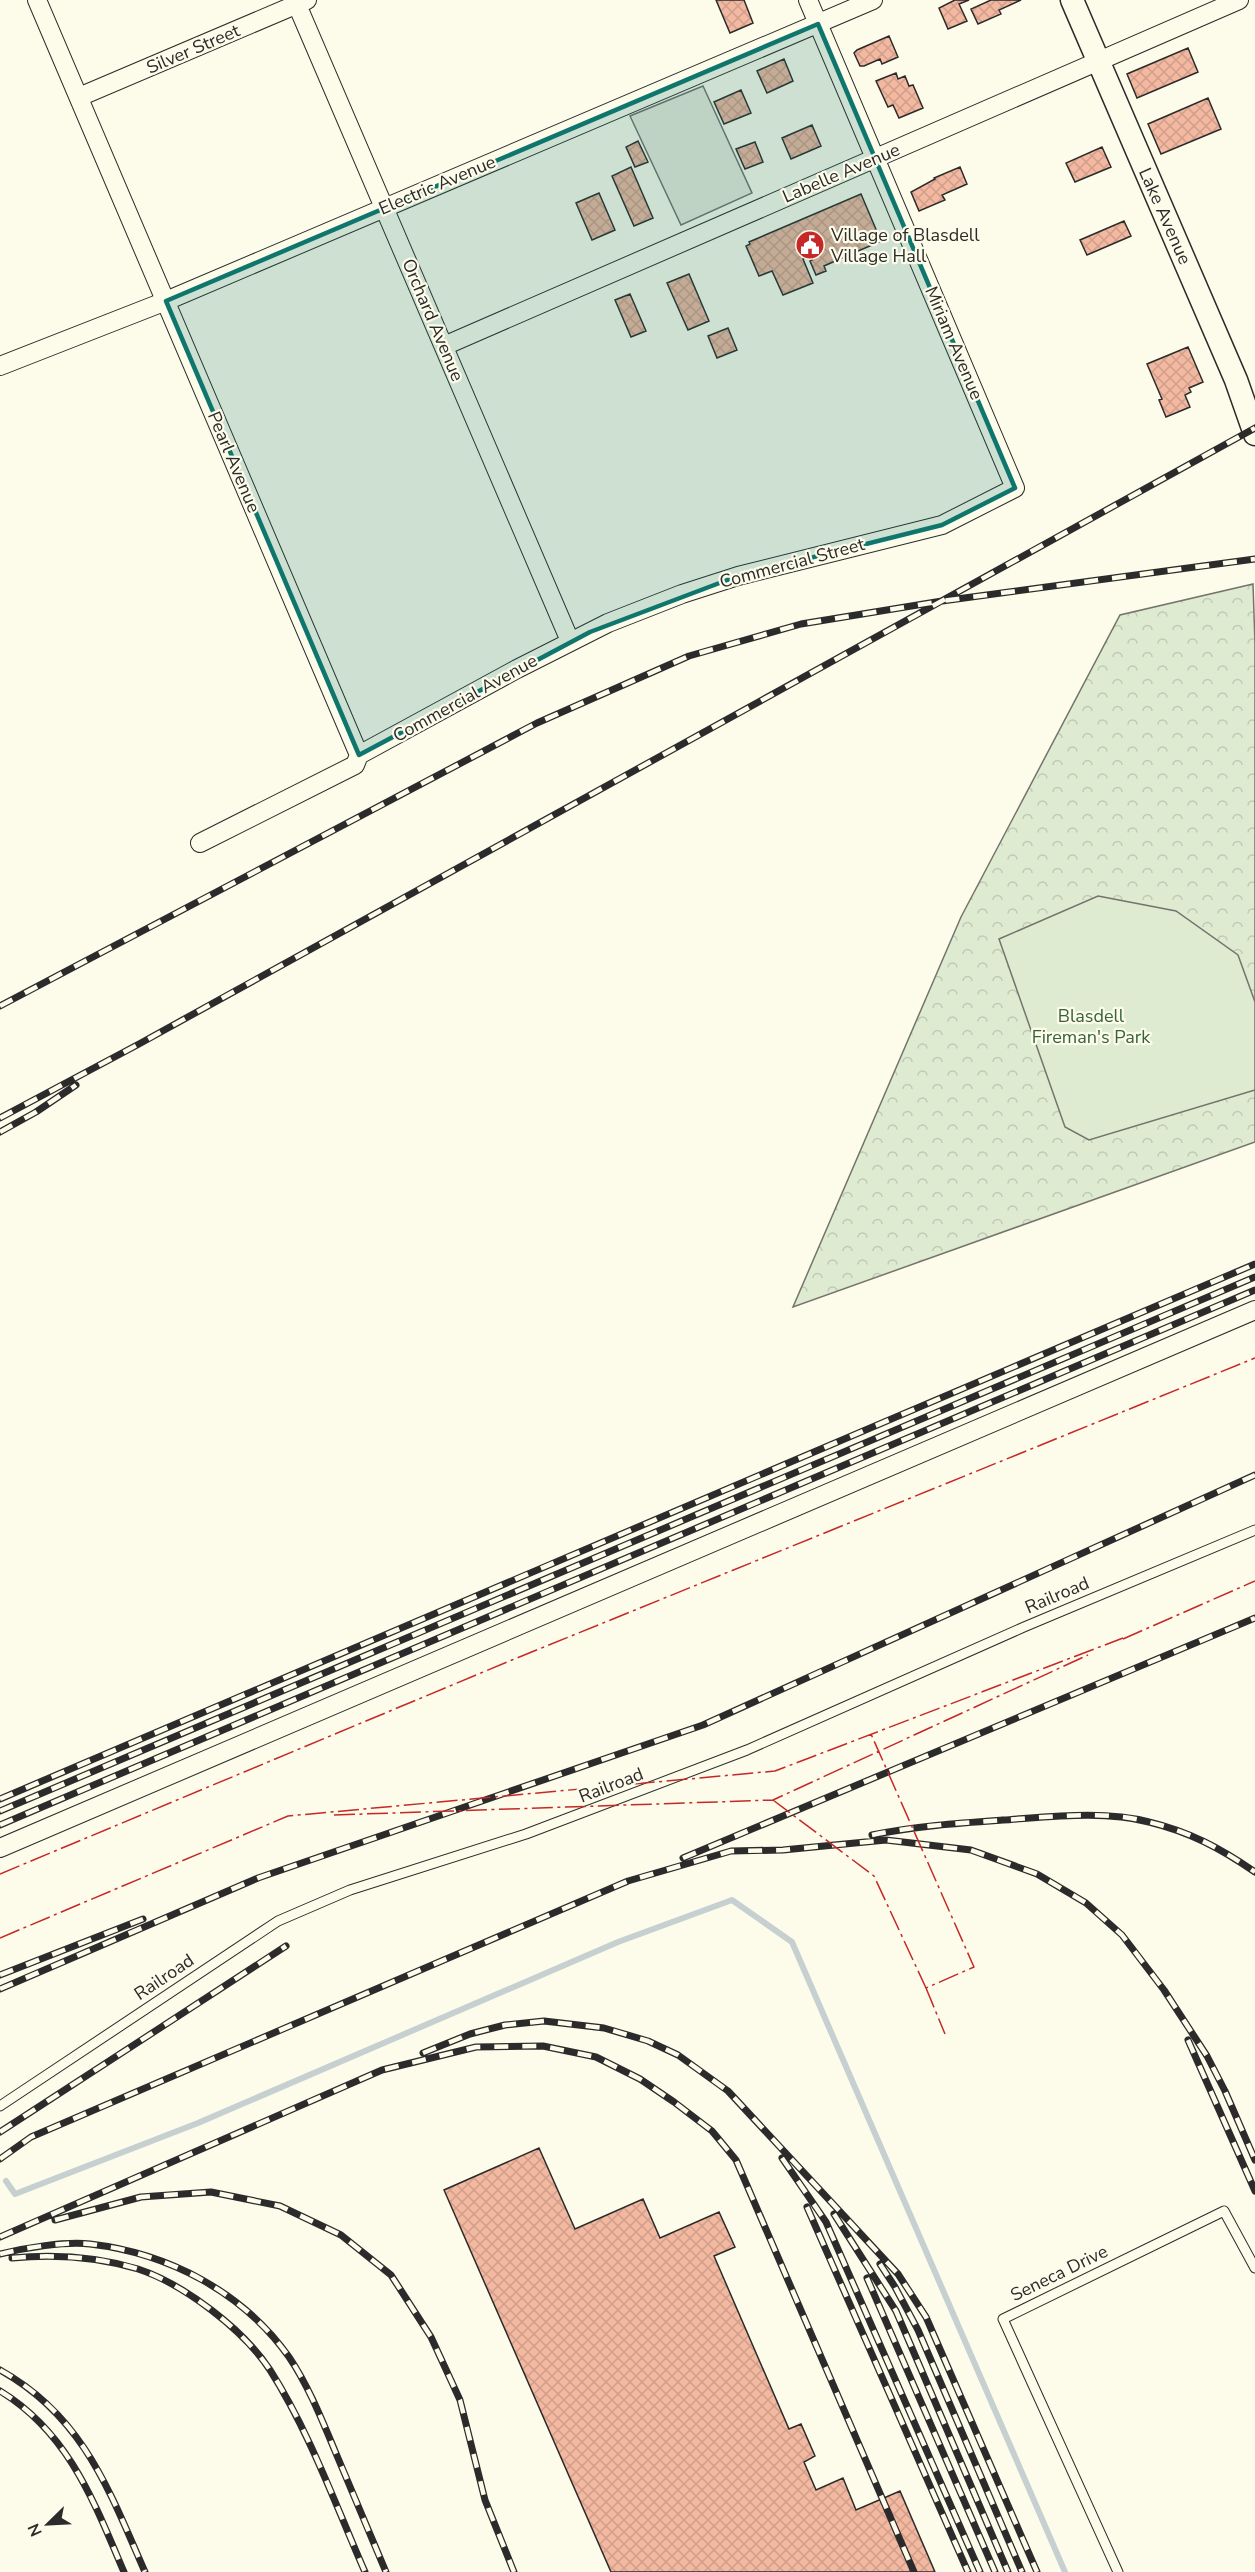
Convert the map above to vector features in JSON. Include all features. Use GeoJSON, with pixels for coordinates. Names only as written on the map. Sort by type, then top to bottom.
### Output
{"type":"FeatureCollection","features":[{"type":"Feature","properties":{"kind":"street","name":"Pearl Avenue"},"geometry":{"type":"LineString","coordinates":[[37,0],[359,755]]}},
{"type":"Feature","properties":{"kind":"street","name":"Miriam Avenue"},"geometry":{"type":"LineString","coordinates":[[808,0],[1015,488]]}},
{"type":"Feature","properties":{"kind":"street","name":"Electric Avenue"},"geometry":{"type":"LineString","coordinates":[[0,366],[166,301],[873,0]]}},
{"type":"Feature","properties":{"kind":"street","name":"Lake Avenue"},"geometry":{"type":"LineString","coordinates":[[1072,0],[1236,380],[1255,434]]}},
{"type":"Feature","properties":{"kind":"street","name":"Labelle Avenue"},"geometry":{"type":"LineString","coordinates":[[444,346],[1239,0]]}},
{"type":"Feature","properties":{"kind":"street","name":"Silver Street"},"geometry":{"type":"LineString","coordinates":[[79,98],[300,1]]}},
{"type":"Feature","properties":{"kind":"street","name":"Orchard Avenue"},"geometry":{"type":"LineString","coordinates":[[300,1],[385,208],[570,641]]}},
{"type":"Feature","properties":{"kind":"street","name":"Commercial Street"},"geometry":{"type":"LineString","coordinates":[[570,641],[619,619],[716,583],[942,525],[1015,488]]}},
{"type":"Feature","properties":{"kind":"street","name":"Commercial Avenue"},"geometry":{"type":"LineString","coordinates":[[359,755],[570,641]]}},
{"type":"Feature","properties":{"kind":"street"},"geometry":{"type":"LineString","coordinates":[[200,843],[355,765],[359,755]]}},
{"type":"Feature","properties":{"kind":"street"},"geometry":{"type":"LineString","coordinates":[[0,1848],[1255,1310]]}},
{"type":"Feature","properties":{"kind":"lane","name":"Railroad"},"geometry":{"type":"LineString","coordinates":[[0,2106],[278,1921],[350,1890],[526,1834],[747,1750],[1024,1627],[1255,1530]]}},
{"type":"Feature","properties":{"kind":"lane","name":"Seneca Drive"},"geometry":{"type":"LineString","coordinates":[[1118,2572],[1003,2319],[1224,2211],[1255,2268]]}},
{"type":"Feature","properties":{"kind":"highlighted area"},"geometry":{"type":"Polygon","coordinates":[[[818,24],[1015,488],[942,525],[738,576],[590,632],[359,755],[166,301],[818,24]]]}},
{"type":"Feature","properties":{"kind":"green space","name":"Blasdell Fireman's Park"},"geometry":{"type":"Polygon","coordinates":[[[1253,584],[1255,1142],[793,1307],[961,917],[1120,615],[1253,584]]]}},
{"type":"Feature","properties":{"kind":"green space"},"geometry":{"type":"Polygon","coordinates":[[[1098,896],[1176,911],[1238,955],[1255,1002],[1255,1090],[1089,1140],[1065,1127],[999,939],[1098,896]]]}},
{"type":"Feature","properties":{"kind":"shaded area"},"geometry":{"type":"Polygon","coordinates":[[[703,86],[752,193],[681,225],[630,116],[703,86]]]}},
{"type":"Feature","properties":{"kind":"building"},"geometry":{"type":"Polygon","coordinates":[[[716,0],[744,0],[753,23],[730,33],[716,0]]]}},
{"type":"Feature","properties":{"kind":"building"},"geometry":{"type":"Polygon","coordinates":[[[955,0],[969,0],[959,4],[967,21],[948,29],[939,8],[955,0]]]}},
{"type":"Feature","properties":{"kind":"building"},"geometry":{"type":"Polygon","coordinates":[[[991,0],[1021,0],[999,10],[1001,14],[978,24],[971,9],[991,0]]]}},
{"type":"Feature","properties":{"kind":"building"},"geometry":{"type":"Polygon","coordinates":[[[889,36],[898,57],[882,64],[880,59],[860,66],[854,53],[889,36]]]}},
{"type":"Feature","properties":{"kind":"building"},"geometry":{"type":"Polygon","coordinates":[[[1188,48],[1198,72],[1137,98],[1127,74],[1188,48]]]}},
{"type":"Feature","properties":{"kind":"building"},"geometry":{"type":"Polygon","coordinates":[[[784,59],[793,81],[767,93],[757,71],[784,59]]]}},
{"type":"Feature","properties":{"kind":"building"},"geometry":{"type":"Polygon","coordinates":[[[896,73],[898,79],[905,76],[909,86],[913,85],[923,108],[899,118],[893,105],[888,107],[876,81],[896,73]]]}},
{"type":"Feature","properties":{"kind":"building"},"geometry":{"type":"Polygon","coordinates":[[[741,90],[751,113],[724,124],[714,102],[741,90]]]}},
{"type":"Feature","properties":{"kind":"building"},"geometry":{"type":"Polygon","coordinates":[[[1208,98],[1221,129],[1161,154],[1148,124],[1208,98]]]}},
{"type":"Feature","properties":{"kind":"building"},"geometry":{"type":"Polygon","coordinates":[[[812,125],[821,146],[791,159],[782,138],[812,125]]]}},
{"type":"Feature","properties":{"kind":"building"},"geometry":{"type":"Polygon","coordinates":[[[638,141],[648,162],[635,167],[626,147],[638,141]]]}},
{"type":"Feature","properties":{"kind":"building"},"geometry":{"type":"Polygon","coordinates":[[[755,142],[763,162],[745,169],[736,149],[755,142]]]}},
{"type":"Feature","properties":{"kind":"building"},"geometry":{"type":"Polygon","coordinates":[[[1102,147],[1111,167],[1075,182],[1066,163],[1102,147]]]}},
{"type":"Feature","properties":{"kind":"building"},"geometry":{"type":"Polygon","coordinates":[[[631,167],[653,218],[634,226],[612,176],[631,167]]]}},
{"type":"Feature","properties":{"kind":"building"},"geometry":{"type":"Polygon","coordinates":[[[960,167],[967,184],[942,195],[945,200],[919,211],[911,192],[934,178],[960,167]]]}},
{"type":"Feature","properties":{"kind":"building"},"geometry":{"type":"Polygon","coordinates":[[[599,193],[615,230],[592,240],[576,203],[599,193]]]}},
{"type":"Feature","properties":{"kind":"building","name":"Village of Blasdell Village Hall"},"geometry":{"type":"Polygon","coordinates":[[[861,194],[881,241],[824,266],[826,271],[816,275],[810,255],[803,259],[813,283],[783,295],[772,271],[759,276],[746,246],[750,244],[749,242],[861,194]]]}},
{"type":"Feature","properties":{"kind":"building"},"geometry":{"type":"Polygon","coordinates":[[[1124,221],[1131,236],[1087,255],[1080,240],[1124,221]]]}},
{"type":"Feature","properties":{"kind":"building"},"geometry":{"type":"Polygon","coordinates":[[[689,274],[709,321],[688,330],[667,283],[689,274]]]}},
{"type":"Feature","properties":{"kind":"building"},"geometry":{"type":"Polygon","coordinates":[[[630,294],[646,331],[631,337],[615,300],[630,294]]]}},
{"type":"Feature","properties":{"kind":"building"},"geometry":{"type":"Polygon","coordinates":[[[728,328],[737,350],[717,358],[708,336],[728,328]]]}},
{"type":"Feature","properties":{"kind":"building"},"geometry":{"type":"Polygon","coordinates":[[[1188,347],[1203,382],[1189,388],[1191,392],[1185,395],[1190,407],[1166,417],[1159,400],[1162,399],[1147,364],[1188,347]]]}},
{"type":"Feature","properties":{"kind":"building"},"geometry":{"type":"Polygon","coordinates":[[[539,2148],[575,2229],[643,2199],[660,2238],[719,2212],[735,2247],[714,2256],[789,2429],[801,2424],[815,2456],[804,2462],[816,2490],[843,2478],[856,2510],[900,2491],[935,2572],[611,2572],[444,2190],[539,2148]]]}},
{"type":"Feature","properties":{"kind":"waterway"},"geometry":{"type":"LineString","coordinates":[[6,2181],[15,2194],[198,2123],[618,1942],[732,1900],[792,1942],[1065,2572]]}},
{"type":"Feature","properties":{"kind":"railway"},"geometry":{"type":"LineString","coordinates":[[0,1118],[139,1044],[1255,428]]}},
{"type":"Feature","properties":{"kind":"railway"},"geometry":{"type":"LineString","coordinates":[[0,1006],[537,723],[689,656],[801,624],[942,601],[1255,559]]}},
{"type":"Feature","properties":{"kind":"railway"},"geometry":{"type":"LineString","coordinates":[[0,1132],[36,1112],[76,1085]]}},
{"type":"Feature","properties":{"kind":"railway"},"geometry":{"type":"LineString","coordinates":[[0,1799],[1255,1264]]}},
{"type":"Feature","properties":{"kind":"railway"},"geometry":{"type":"LineString","coordinates":[[0,1811],[1255,1277]]}},
{"type":"Feature","properties":{"kind":"railway"},"geometry":{"type":"LineString","coordinates":[[0,1825],[1255,1290]]}},
{"type":"Feature","properties":{"kind":"railway"},"geometry":{"type":"LineString","coordinates":[[0,1989],[258,1878],[703,1725],[1255,1475]]}},
{"type":"Feature","properties":{"kind":"railway"},"geometry":{"type":"LineString","coordinates":[[683,1858],[1255,1618]]}},
{"type":"Feature","properties":{"kind":"railway"},"geometry":{"type":"LineString","coordinates":[[872,1835],[970,1822],[1057,1816],[1114,1816],[1149,1822],[1191,1836],[1217,1848],[1255,1872]]}},
{"type":"Feature","properties":{"kind":"railway"},"geometry":{"type":"LineString","coordinates":[[0,2159],[31,2137],[628,1881],[731,1851],[783,1850],[886,1840],[971,1850],[1037,1874],[1086,1903],[1122,1935],[1164,1990],[1207,2056],[1255,2160]]}},
{"type":"Feature","properties":{"kind":"railway"},"geometry":{"type":"LineString","coordinates":[[0,1975],[143,1919]]}},
{"type":"Feature","properties":{"kind":"railway"},"geometry":{"type":"LineString","coordinates":[[0,2132],[286,1946]]}},
{"type":"Feature","properties":{"kind":"railway"},"geometry":{"type":"LineString","coordinates":[[423,2053],[470,2034],[505,2025],[544,2021],[604,2028],[648,2041],[678,2055],[728,2091],[898,2274],[926,2317],[1037,2572]]}},
{"type":"Feature","properties":{"kind":"railway"},"geometry":{"type":"LineString","coordinates":[[1188,2040],[1255,2191]]}},
{"type":"Feature","properties":{"kind":"railway"},"geometry":{"type":"LineString","coordinates":[[0,2237],[382,2070],[476,2047],[543,2046],[596,2057],[640,2079],[674,2102],[712,2131],[736,2160],[914,2572]]}},
{"type":"Feature","properties":{"kind":"railway"},"geometry":{"type":"LineString","coordinates":[[782,2158],[826,2222],[980,2572]]}},
{"type":"Feature","properties":{"kind":"railway"},"geometry":{"type":"LineString","coordinates":[[55,2220],[141,2197],[211,2192],[280,2206],[341,2235],[391,2275],[431,2337],[460,2400],[485,2500],[514,2572]]}},
{"type":"Feature","properties":{"kind":"railway"},"geometry":{"type":"LineString","coordinates":[[807,2207],[968,2572]]}},
{"type":"Feature","properties":{"kind":"railway"},"geometry":{"type":"LineString","coordinates":[[834,2214],[896,2311],[1008,2572]]}},
{"type":"Feature","properties":{"kind":"railway"},"geometry":{"type":"LineString","coordinates":[[0,2254],[69,2243],[119,2249],[148,2256],[202,2280],[249,2313],[289,2357],[302,2379],[320,2415],[386,2572]]}},
{"type":"Feature","properties":{"kind":"railway"},"geometry":{"type":"LineString","coordinates":[[12,2258],[75,2257],[138,2269],[174,2285],[229,2324],[259,2355],[284,2393],[321,2469],[365,2572]]}},
{"type":"Feature","properties":{"kind":"railway"},"geometry":{"type":"LineString","coordinates":[[880,2264],[918,2330],[1022,2572]]}},
{"type":"Feature","properties":{"kind":"railway"},"geometry":{"type":"LineString","coordinates":[[867,2278],[995,2572]]}},
{"type":"Feature","properties":{"kind":"railway"},"geometry":{"type":"LineString","coordinates":[[0,2370],[29,2389],[53,2409],[73,2433],[105,2484],[145,2572]]}},
{"type":"Feature","properties":{"kind":"railway"},"geometry":{"type":"LineString","coordinates":[[0,2391],[24,2408],[62,2448],[90,2495],[124,2572]]}},
{"type":"Feature","properties":{"kind":"power"},"geometry":{"type":"LineString","coordinates":[[0,1874],[512,1660],[1255,1358]]}},
{"type":"Feature","properties":{"kind":"power"},"geometry":{"type":"LineString","coordinates":[[1123,1639],[1255,1581]]}},
{"type":"Feature","properties":{"kind":"power"},"geometry":{"type":"LineString","coordinates":[[0,1938],[288,1816],[775,1771],[1123,1638]]}},
{"type":"Feature","properties":{"kind":"power"},"geometry":{"type":"LineString","coordinates":[[334,1815],[773,1800],[1088,1655]]}},
{"type":"Feature","properties":{"kind":"power"},"geometry":{"type":"LineString","coordinates":[[773,1800],[874,1876],[926,1988],[974,1967],[871,1734]]}},
{"type":"Feature","properties":{"kind":"power"},"geometry":{"type":"LineString","coordinates":[[926,1988],[945,2034]]}},
{"type":"Feature","properties":{"kind":"place","name":"Village of Blasdell Village Hall"},"geometry":{"type":"Point","coordinates":[810,245]}}]}
